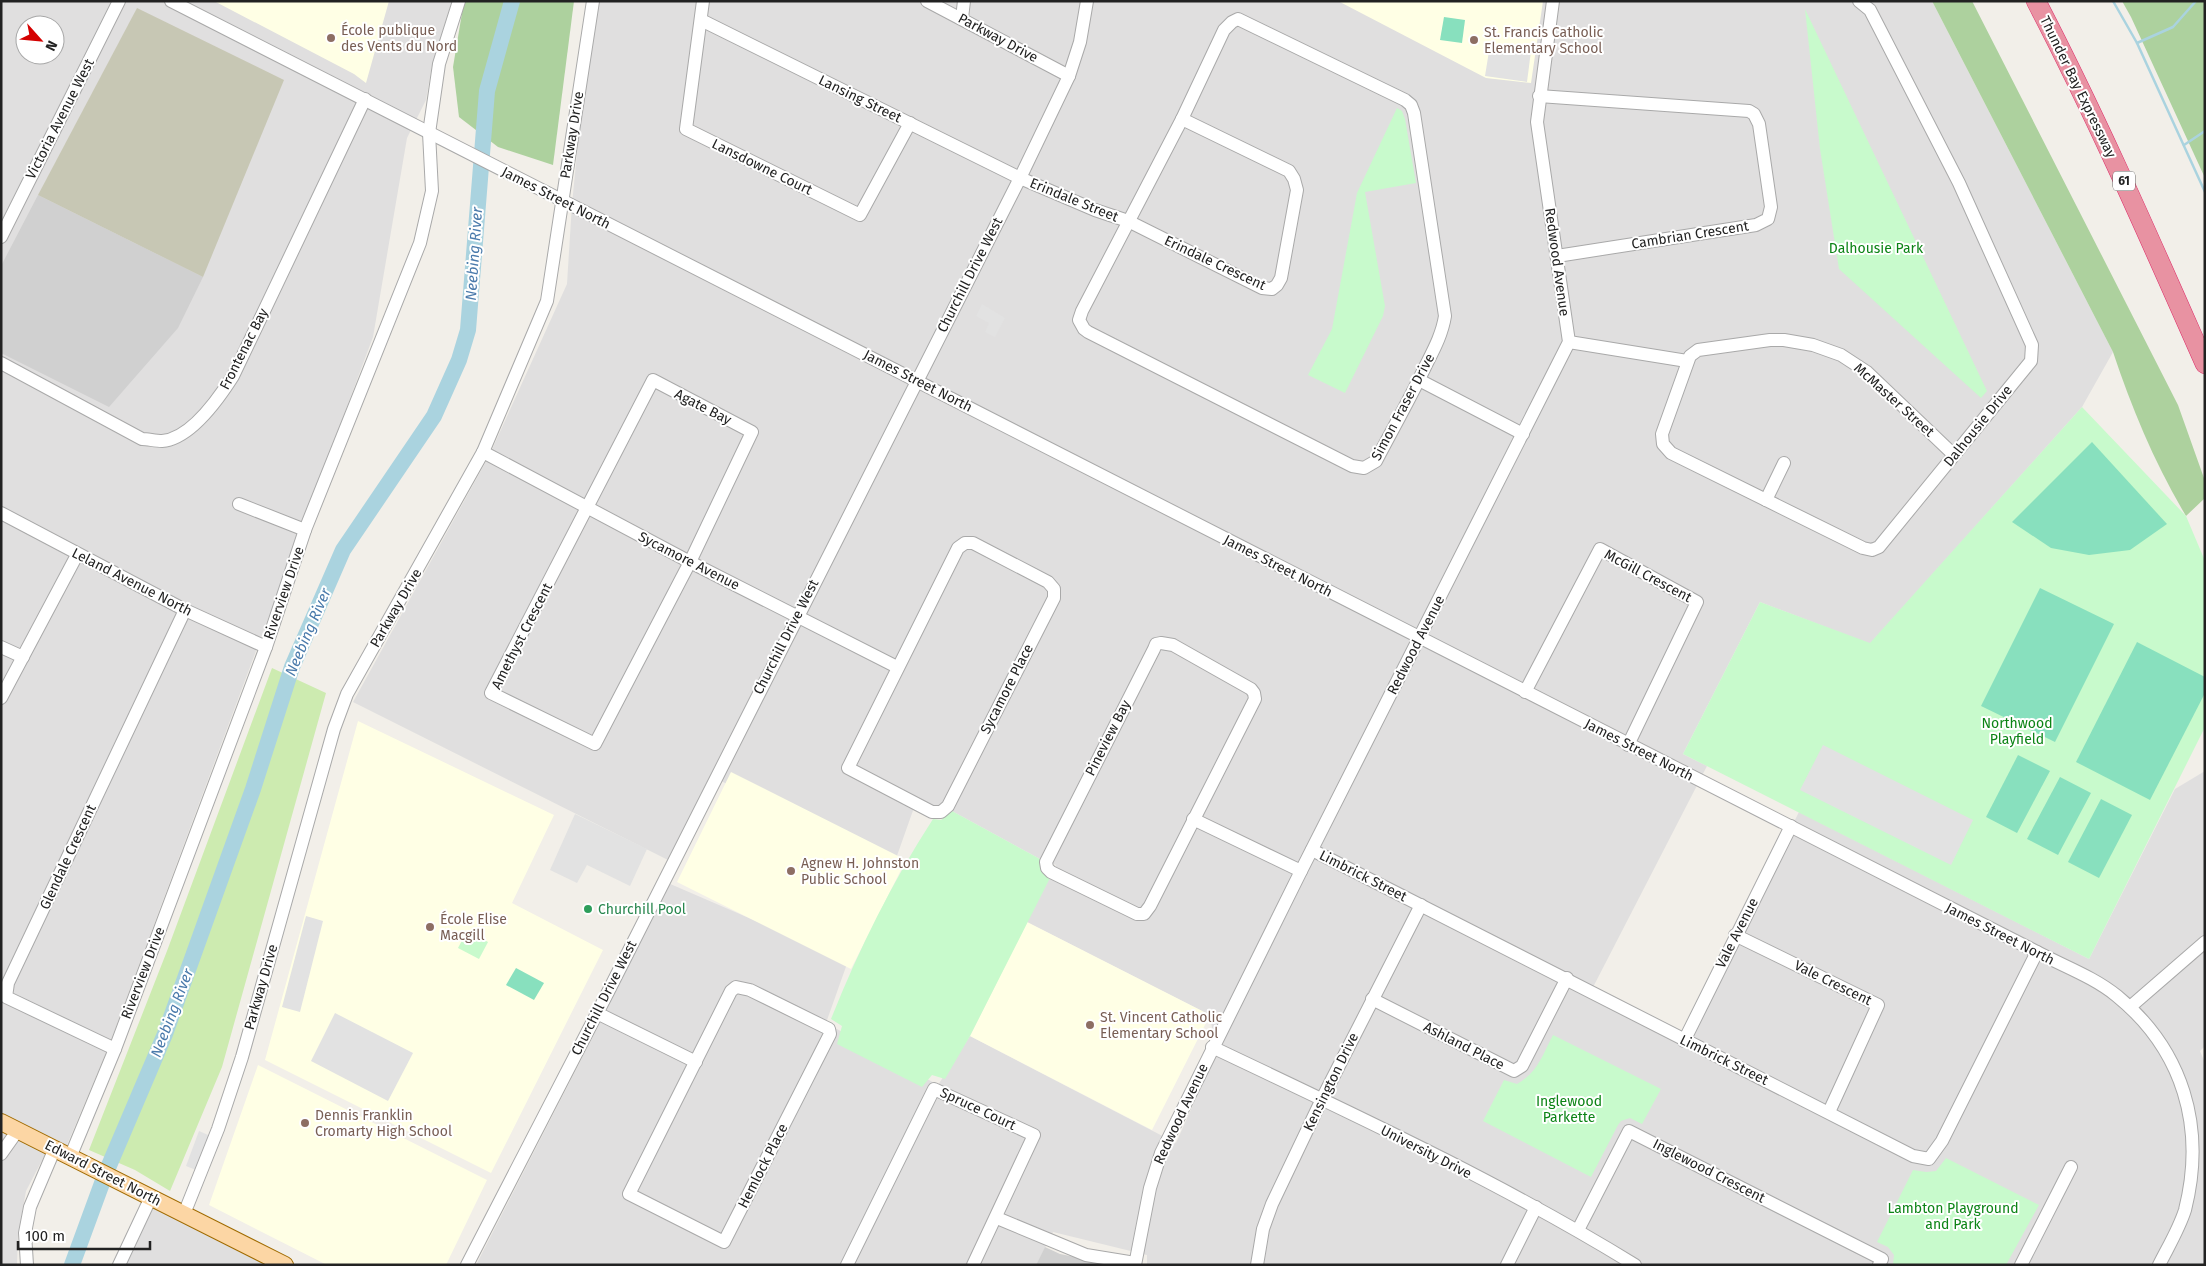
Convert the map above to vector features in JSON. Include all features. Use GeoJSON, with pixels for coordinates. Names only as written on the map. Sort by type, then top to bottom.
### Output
{"type":"FeatureCollection","features":[{"type":"Feature","properties":{"kind":"highway","name":"Thunder Bay Expressway"},"geometry":{"type":"LineString","coordinates":[[2036,1],[2072,69],[2115,161],[2205,364]]}},
{"type":"Feature","properties":{"kind":"highway","name":"Thunder Bay Expressway"},"geometry":{"type":"LineString","coordinates":[[2049,1],[2081,62],[2133,173],[2205,335]]}},
{"type":"Feature","properties":{"kind":"main road","name":"Edward Street North"},"geometry":{"type":"LineString","coordinates":[[1,1122],[77,1158],[285,1265]]}},
{"type":"Feature","properties":{"kind":"street","name":"Victoria Avenue West"},"geometry":{"type":"LineString","coordinates":[[1,237],[6,214],[119,1]]}},
{"type":"Feature","properties":{"kind":"street","name":"James Street North"},"geometry":{"type":"LineString","coordinates":[[170,1],[916,380],[1419,639],[1791,826],[2116,994],[2152,1032],[2175,1065],[2190,1111],[2194,1138],[2193,1166],[2184,1212],[2159,1265]]}},
{"type":"Feature","properties":{"kind":"street","name":"Riverview Drive"},"geometry":{"type":"LineString","coordinates":[[77,1158],[115,1050],[266,646],[305,530],[420,243],[432,191],[428,133],[439,64],[458,1]]}},
{"type":"Feature","properties":{"kind":"street","name":"Parkway Drive"},"geometry":{"type":"LineString","coordinates":[[184,1214],[218,1129],[242,1057],[334,729],[344,703],[483,452],[547,301],[556,255],[561,201],[593,1]]}},
{"type":"Feature","properties":{"kind":"street","name":"Lansdowne Court"},"geometry":{"type":"LineString","coordinates":[[703,1],[686,129],[860,215],[910,123]]}},
{"type":"Feature","properties":{"kind":"street","name":"Parkway Drive"},"geometry":{"type":"LineString","coordinates":[[926,1],[962,18],[1069,76]]}},
{"type":"Feature","properties":{"kind":"street"},"geometry":{"type":"LineString","coordinates":[[962,18],[964,1]]}},
{"type":"Feature","properties":{"kind":"street","name":"Churchill Drive West"},"geometry":{"type":"LineString","coordinates":[[467,1265],[597,1013],[1020,178],[1069,76],[1080,42],[1087,1]]}},
{"type":"Feature","properties":{"kind":"street","name":"Redwood Avenue"},"geometry":{"type":"LineString","coordinates":[[1135,1264],[1150,1188],[1161,1154],[1212,1047],[1569,342],[1537,122],[1553,1]]}},
{"type":"Feature","properties":{"kind":"street","name":"Dalhousie Drive"},"geometry":{"type":"LineString","coordinates":[[1687,361],[1662,434],[1663,444],[1671,453],[1863,548],[1872,550],[1880,547],[2031,361],[2033,350],[1959,183],[1870,10],[1859,1]]}},
{"type":"Feature","properties":{"kind":"street","name":"Simon Fraser Drive"},"geometry":{"type":"LineString","coordinates":[[1238,19],[1411,105],[1414,112],[1445,316],[1441,334],[1376,461],[1369,467],[1360,469],[1088,332],[1081,324],[1080,314],[1128,221],[1182,119],[1224,30],[1238,19]]}},
{"type":"Feature","properties":{"kind":"street","name":"Lansing Street"},"geometry":{"type":"LineString","coordinates":[[701,20],[1020,178]]}},
{"type":"Feature","properties":{"kind":"street","name":"Cambrian Crescent"},"geometry":{"type":"LineString","coordinates":[[1539,96],[1749,111],[1754,114],[1759,124],[1771,207],[1768,219],[1756,225],[1557,256]]}},
{"type":"Feature","properties":{"kind":"street","name":"Frontenac Bay"},"geometry":{"type":"LineString","coordinates":[[1,363],[142,439],[163,441],[186,432],[217,401],[233,376],[365,99]]}},
{"type":"Feature","properties":{"kind":"street","name":"Erindale Crescent"},"geometry":{"type":"LineString","coordinates":[[1128,221],[1262,288],[1272,289],[1281,278],[1297,190],[1294,179],[1289,171],[1182,119]]}},
{"type":"Feature","properties":{"kind":"street","name":"Erindale Street"},"geometry":{"type":"LineString","coordinates":[[1020,178],[1095,210],[1128,221]]}},
{"type":"Feature","properties":{"kind":"street","name":"McMaster Street"},"geometry":{"type":"LineString","coordinates":[[1687,361],[1698,350],[1770,340],[1799,342],[1827,350],[1854,363],[1867,372],[1954,455]]}},
{"type":"Feature","properties":{"kind":"street"},"geometry":{"type":"LineString","coordinates":[[1569,342],[1687,361]]}},
{"type":"Feature","properties":{"kind":"street","name":"Agate Bay"},"geometry":{"type":"LineString","coordinates":[[588,507],[652,380],[752,432],[690,562]]}},
{"type":"Feature","properties":{"kind":"street"},"geometry":{"type":"LineString","coordinates":[[1419,380],[1523,434]]}},
{"type":"Feature","properties":{"kind":"street","name":"Sycamore Avenue"},"geometry":{"type":"LineString","coordinates":[[483,452],[690,562],[897,667]]}},
{"type":"Feature","properties":{"kind":"street"},"geometry":{"type":"LineString","coordinates":[[1766,500],[1784,463]]}},
{"type":"Feature","properties":{"kind":"street"},"geometry":{"type":"LineString","coordinates":[[239,504],[305,530]]}},
{"type":"Feature","properties":{"kind":"street","name":"Amethyst Crescent"},"geometry":{"type":"LineString","coordinates":[[588,507],[492,693],[595,744],[690,562]]}},
{"type":"Feature","properties":{"kind":"street","name":"Leland Avenue North"},"geometry":{"type":"LineString","coordinates":[[1,513],[77,555],[185,610],[266,646]]}},
{"type":"Feature","properties":{"kind":"street","name":"Sycamore Place"},"geometry":{"type":"LineString","coordinates":[[965,543],[973,544],[1048,582],[1054,589],[1054,598],[948,806],[941,812],[932,812],[848,768],[897,667],[958,548],[965,543]]}},
{"type":"Feature","properties":{"kind":"street","name":"McGill Crescent"},"geometry":{"type":"LineString","coordinates":[[1525,692],[1600,549],[1697,602],[1628,744]]}},
{"type":"Feature","properties":{"kind":"street"},"geometry":{"type":"LineString","coordinates":[[1,698],[77,555]]}},
{"type":"Feature","properties":{"kind":"street","name":"Glendale Crescent"},"geometry":{"type":"LineString","coordinates":[[115,1050],[6,997],[8,983],[185,610]]}},
{"type":"Feature","properties":{"kind":"street","name":"Pineview Bay"},"geometry":{"type":"LineString","coordinates":[[1156,644],[1173,645],[1251,689],[1254,693],[1255,699],[1193,819],[1144,914],[1137,914],[1051,872],[1047,868],[1049,855],[1156,644]]}},
{"type":"Feature","properties":{"kind":"street"},"geometry":{"type":"LineString","coordinates":[[1,647],[23,657]]}},
{"type":"Feature","properties":{"kind":"street"},"geometry":{"type":"LineString","coordinates":[[1193,819],[1301,872]]}},
{"type":"Feature","properties":{"kind":"street","name":"Vale Avenue"},"geometry":{"type":"LineString","coordinates":[[1684,1041],[1791,826]]}},
{"type":"Feature","properties":{"kind":"street","name":"Limbrick Street"},"geometry":{"type":"LineString","coordinates":[[1312,850],[1566,978],[1684,1041],[1829,1112],[1913,1156],[1929,1160],[1942,1141],[2037,952]]}},
{"type":"Feature","properties":{"kind":"street","name":"Kensington Drive"},"geometry":{"type":"LineString","coordinates":[[1258,1265],[1263,1230],[1272,1204],[1322,1099],[1421,905]]}},
{"type":"Feature","properties":{"kind":"street","name":"Vale Crescent"},"geometry":{"type":"LineString","coordinates":[[1736,935],[1878,1005],[1829,1112]]}},
{"type":"Feature","properties":{"kind":"street"},"geometry":{"type":"LineString","coordinates":[[2130,1007],[2205,942]]}},
{"type":"Feature","properties":{"kind":"street","name":"Ashland Place"},"geometry":{"type":"LineString","coordinates":[[1372,999],[1514,1071],[1522,1066],[1566,978]]}},
{"type":"Feature","properties":{"kind":"street","name":"Hemlock Place"},"geometry":{"type":"LineString","coordinates":[[736,986],[750,990],[829,1029],[830,1034],[724,1242],[629,1194],[696,1062],[731,991],[736,986]]}},
{"type":"Feature","properties":{"kind":"street"},"geometry":{"type":"LineString","coordinates":[[597,1013],[696,1062]]}},
{"type":"Feature","properties":{"kind":"street","name":"University Drive"},"geometry":{"type":"LineString","coordinates":[[1212,1047],[1322,1099],[1536,1208],[1578,1230],[1635,1265]]}},
{"type":"Feature","properties":{"kind":"street","name":"Spruce Court"},"geometry":{"type":"LineString","coordinates":[[847,1265],[934,1089],[1034,1135],[973,1265]]}},
{"type":"Feature","properties":{"kind":"street"},"geometry":{"type":"LineString","coordinates":[[1,1154],[18,1130]]}},
{"type":"Feature","properties":{"kind":"street","name":"Inglewood Crescent"},"geometry":{"type":"LineString","coordinates":[[1578,1230],[1629,1131],[1882,1259],[1879,1265]]}},
{"type":"Feature","properties":{"kind":"street"},"geometry":{"type":"LineString","coordinates":[[27,1265],[25,1233],[30,1207],[55,1148]]}},
{"type":"Feature","properties":{"kind":"street"},"geometry":{"type":"LineString","coordinates":[[2020,1265],[2071,1167]]}},
{"type":"Feature","properties":{"kind":"street"},"geometry":{"type":"LineString","coordinates":[[119,1265],[150,1197]]}},
{"type":"Feature","properties":{"kind":"street"},"geometry":{"type":"LineString","coordinates":[[1507,1265],[1536,1208]]}},
{"type":"Feature","properties":{"kind":"street"},"geometry":{"type":"LineString","coordinates":[[996,1218],[1086,1255],[1135,1264]]}},
{"type":"Feature","properties":{"kind":"shaded area"},"geometry":{"type":"Polygon","coordinates":[[[1,1],[452,1],[432,65],[426,100],[407,138],[373,337],[108,1048],[64,1152],[50,1145],[26,1191],[18,1235],[17,1265],[1,1265],[1,1]]]}},
{"type":"Feature","properties":{"kind":"shaded area","name":"École publique des Vents du Nord"},"geometry":{"type":"Polygon","coordinates":[[[214,1],[389,1],[366,83],[354,74],[214,1]]]}},
{"type":"Feature","properties":{"kind":"shaded area"},"geometry":{"type":"Polygon","coordinates":[[[598,1],[1932,1],[2113,352],[2082,407],[1870,644],[1760,602],[1683,754],[1707,766],[1589,995],[1683,1042],[1799,812],[2089,959],[2175,789],[2205,771],[2205,1046],[2200,1051],[2205,1063],[2205,1265],[1147,1265],[1147,1255],[1053,1232],[1036,1265],[476,1265],[605,1013],[668,883],[848,961],[826,1023],[938,1085],[970,1036],[1176,1143],[1216,1053],[1210,1015],[1027,922],[1056,865],[1040,859],[952,811],[939,813],[916,802],[893,867],[719,780],[678,865],[353,702],[489,456],[567,284],[572,204],[582,102],[598,1]]]}},
{"type":"Feature","properties":{"kind":"shaded area","name":"St. Francis Catholic Elementary School"},"geometry":{"type":"Polygon","coordinates":[[[1338,1],[1543,1],[1531,83],[1486,78],[1338,1]]]}},
{"type":"Feature","properties":{"kind":"shaded area"},"geometry":{"type":"Polygon","coordinates":[[[137,8],[284,80],[203,277],[38,195],[137,8]]]}},
{"type":"Feature","properties":{"kind":"shaded area"},"geometry":{"type":"Polygon","coordinates":[[[1490,45],[1531,51],[1527,82],[1485,76],[1490,45]]]}},
{"type":"Feature","properties":{"kind":"shaded area"},"geometry":{"type":"Polygon","coordinates":[[[38,195],[203,277],[178,328],[109,407],[1,353],[1,266],[38,195]]]}},
{"type":"Feature","properties":{"kind":"shaded area"},"geometry":{"type":"Polygon","coordinates":[[[982,304],[1005,318],[995,337],[985,332],[989,323],[976,316],[982,304]]]}},
{"type":"Feature","properties":{"kind":"shaded area","name":"École Elise Macgill"},"geometry":{"type":"Polygon","coordinates":[[[358,721],[554,815],[512,903],[603,950],[491,1173],[265,1060],[358,721]]]}},
{"type":"Feature","properties":{"kind":"shaded area"},"geometry":{"type":"Polygon","coordinates":[[[1823,745],[1973,820],[1951,865],[1800,790],[1823,745]]]}},
{"type":"Feature","properties":{"kind":"shaded area","name":"Agnew H. Johnston Public School"},"geometry":{"type":"Polygon","coordinates":[[[731,772],[906,860],[851,969],[677,882],[731,772]]]}},
{"type":"Feature","properties":{"kind":"shaded area"},"geometry":{"type":"Polygon","coordinates":[[[575,814],[647,849],[630,886],[587,865],[577,883],[550,870],[575,814]]]}},
{"type":"Feature","properties":{"kind":"shaded area"},"geometry":{"type":"Polygon","coordinates":[[[306,916],[323,921],[300,1012],[282,1007],[306,916]]]}},
{"type":"Feature","properties":{"kind":"shaded area","name":"St. Vincent Catholic Elementary School"},"geometry":{"type":"Polygon","coordinates":[[[1027,922],[1210,1015],[1152,1130],[970,1036],[1027,922]]]}},
{"type":"Feature","properties":{"kind":"shaded area"},"geometry":{"type":"Polygon","coordinates":[[[335,1013],[413,1053],[388,1101],[311,1061],[335,1013]]]}},
{"type":"Feature","properties":{"kind":"shaded area","name":"Dennis Franklin Cromarty High School"},"geometry":{"type":"Polygon","coordinates":[[[258,1065],[487,1180],[446,1265],[327,1265],[209,1205],[258,1065]]]}},
{"type":"Feature","properties":{"kind":"shaded area"},"geometry":{"type":"Polygon","coordinates":[[[199,1131],[215,1138],[201,1172],[186,1166],[199,1131]]]}},
{"type":"Feature","properties":{"kind":"shaded area"},"geometry":{"type":"Polygon","coordinates":[[[154,1201],[288,1265],[123,1265],[154,1201]]]}},
{"type":"Feature","properties":{"kind":"shaded area"},"geometry":{"type":"Polygon","coordinates":[[[1045,1247],[1060,1254],[1115,1265],[1036,1265],[1045,1247]]]}},
{"type":"Feature","properties":{"kind":"green space"},"geometry":{"type":"Polygon","coordinates":[[[464,1],[574,1],[553,165],[498,147],[459,117],[453,67],[464,1]]]}},
{"type":"Feature","properties":{"kind":"green space"},"geometry":{"type":"Polygon","coordinates":[[[1932,1],[1972,1],[2178,405],[2205,481],[2205,498],[2186,516],[2145,436],[2113,352],[1932,1]]]}},
{"type":"Feature","properties":{"kind":"green space"},"geometry":{"type":"Polygon","coordinates":[[[2122,1],[2205,1],[2205,178],[2131,17],[2122,1]]]}},
{"type":"Feature","properties":{"kind":"green space","name":"Dalhousie Park"},"geometry":{"type":"Polygon","coordinates":[[[1805,9],[1987,391],[1981,398],[1839,269],[1820,149],[1805,9]]]}},
{"type":"Feature","properties":{"kind":"green space"},"geometry":{"type":"Polygon","coordinates":[[[1444,17],[1465,20],[1462,43],[1440,40],[1444,17]]]}},
{"type":"Feature","properties":{"kind":"green space"},"geometry":{"type":"Polygon","coordinates":[[[1397,108],[1402,111],[1405,119],[1416,183],[1365,192],[1385,306],[1383,316],[1345,393],[1308,375],[1332,329],[1357,193],[1397,108]]]}},
{"type":"Feature","properties":{"kind":"green space","name":"Northwood Playfield"},"geometry":{"type":"Polygon","coordinates":[[[2082,407],[2186,516],[2205,561],[2205,727],[2089,959],[1683,754],[1760,602],[1870,643],[2082,407]]]}},
{"type":"Feature","properties":{"kind":"green space"},"geometry":{"type":"Polygon","coordinates":[[[2092,442],[2167,524],[2130,550],[2089,555],[2051,548],[2012,522],[2092,442]]]}},
{"type":"Feature","properties":{"kind":"green space"},"geometry":{"type":"Polygon","coordinates":[[[2040,588],[2114,624],[2055,742],[1981,706],[2040,588]]]}},
{"type":"Feature","properties":{"kind":"green space"},"geometry":{"type":"Polygon","coordinates":[[[2137,642],[2205,677],[2205,693],[2150,800],[2076,762],[2137,642]]]}},
{"type":"Feature","properties":{"kind":"green space"},"geometry":{"type":"Polygon","coordinates":[[[272,668],[326,693],[222,1067],[170,1191],[135,1170],[89,1150],[167,951],[272,668]]]}},
{"type":"Feature","properties":{"kind":"green space"},"geometry":{"type":"Polygon","coordinates":[[[2018,755],[2050,771],[2017,833],[1986,817],[2018,755]]]}},
{"type":"Feature","properties":{"kind":"green space"},"geometry":{"type":"Polygon","coordinates":[[[2060,777],[2091,793],[2058,855],[2027,839],[2060,777]]]}},
{"type":"Feature","properties":{"kind":"green space"},"geometry":{"type":"Polygon","coordinates":[[[2101,799],[2132,815],[2099,878],[2068,862],[2101,799]]]}},
{"type":"Feature","properties":{"kind":"green space"},"geometry":{"type":"Polygon","coordinates":[[[952,811],[1040,859],[1041,870],[1050,878],[970,1036],[945,1079],[932,1075],[922,1087],[837,1044],[842,1026],[831,1019],[865,942],[904,867],[933,819],[941,820],[952,811]]]}},
{"type":"Feature","properties":{"kind":"green space"},"geometry":{"type":"Polygon","coordinates":[[[467,931],[488,942],[479,959],[458,948],[467,931]]]}},
{"type":"Feature","properties":{"kind":"green space"},"geometry":{"type":"Polygon","coordinates":[[[516,968],[544,983],[534,1000],[506,985],[516,968]]]}},
{"type":"Feature","properties":{"kind":"green space","name":"Inglewood Parkette"},"geometry":{"type":"Polygon","coordinates":[[[1553,1035],[1661,1089],[1642,1124],[1630,1118],[1621,1121],[1591,1177],[1483,1121],[1504,1080],[1517,1084],[1530,1074],[1539,1063],[1553,1035]]]}},
{"type":"Feature","properties":{"kind":"green space","name":"Lambton Playground and Park"},"geometry":{"type":"Polygon","coordinates":[[[1946,1158],[2039,1205],[2006,1265],[1893,1265],[1894,1255],[1888,1247],[1877,1242],[1913,1170],[1936,1171],[1946,1158]]]}},
{"type":"Feature","properties":{"kind":"waterway","name":"Neebing River"},"geometry":{"type":"LineString","coordinates":[[72,1265],[105,1175],[165,1034],[253,789],[292,667],[343,550],[434,416],[459,360],[468,330],[487,91],[512,1]]}},
{"type":"Feature","properties":{"kind":"waterway"},"geometry":{"type":"LineString","coordinates":[[2113,1],[2137,43],[2205,192]]}},
{"type":"Feature","properties":{"kind":"waterway"},"geometry":{"type":"LineString","coordinates":[[2137,43],[2173,27],[2196,1]]}},
{"type":"Feature","properties":{"kind":"waterway"},"geometry":{"type":"LineString","coordinates":[[2184,145],[2205,131]]}},
{"type":"Feature","properties":{"kind":"place","name":"École publique des Vents du Nord"},"geometry":{"type":"Point","coordinates":[331,38]}},
{"type":"Feature","properties":{"kind":"place","name":"St. Francis Catholic Elementary School"},"geometry":{"type":"Point","coordinates":[1474,40]}},
{"type":"Feature","properties":{"kind":"place","name":"Agnew H. Johnston Public School"},"geometry":{"type":"Point","coordinates":[791,871]}},
{"type":"Feature","properties":{"kind":"place","name":"Churchill Pool"},"geometry":{"type":"Point","coordinates":[588,909]}},
{"type":"Feature","properties":{"kind":"place","name":"École Elise Macgill"},"geometry":{"type":"Point","coordinates":[430,927]}},
{"type":"Feature","properties":{"kind":"place","name":"St. Vincent Catholic Elementary School"},"geometry":{"type":"Point","coordinates":[1090,1025]}},
{"type":"Feature","properties":{"kind":"place","name":"Dennis Franklin Cromarty High School"},"geometry":{"type":"Point","coordinates":[305,1123]}}]}
